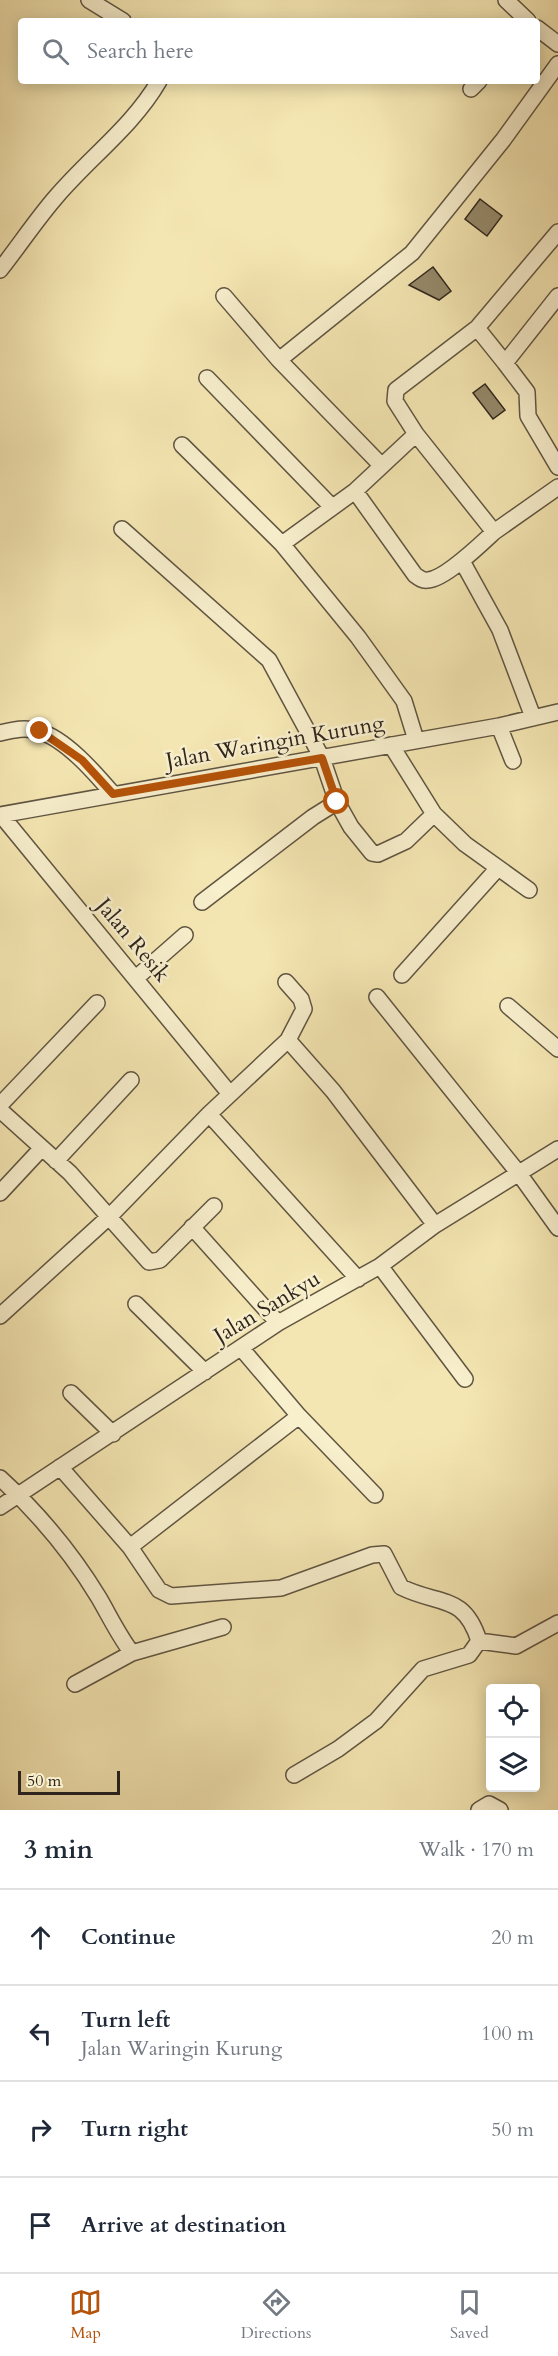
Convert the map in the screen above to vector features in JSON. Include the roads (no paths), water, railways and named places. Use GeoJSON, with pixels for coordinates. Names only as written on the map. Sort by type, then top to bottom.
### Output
{"type":"FeatureCollection","features":[{"type":"Feature","properties":{"kind":"street"},"geometry":{"type":"LineString","coordinates":[[88,0],[118,18]]}},
{"type":"Feature","properties":{"kind":"street"},"geometry":{"type":"LineString","coordinates":[[506,0],[525,18]]}},
{"type":"Feature","properties":{"kind":"street"},"geometry":{"type":"LineString","coordinates":[[540,30],[558,44]]}},
{"type":"Feature","properties":{"kind":"street"},"geometry":{"type":"LineString","coordinates":[[540,83],[558,64]]}},
{"type":"Feature","properties":{"kind":"street"},"geometry":{"type":"LineString","coordinates":[[0,270],[54,199],[110,138],[134,117],[157,84]]}},
{"type":"Feature","properties":{"kind":"street"},"geometry":{"type":"LineString","coordinates":[[279,360],[412,253],[482,168],[539,84]]}},
{"type":"Feature","properties":{"kind":"street"},"geometry":{"type":"LineString","coordinates":[[494,532],[416,435],[395,401],[396,390],[477,328],[558,232]]}},
{"type":"Feature","properties":{"kind":"street"},"geometry":{"type":"LineString","coordinates":[[224,296],[279,360],[381,465]]}},
{"type":"Feature","properties":{"kind":"street"},"geometry":{"type":"LineString","coordinates":[[505,363],[558,296]]}},
{"type":"Feature","properties":{"kind":"street"},"geometry":{"type":"LineString","coordinates":[[477,328],[527,392],[528,416],[558,467]]}},
{"type":"Feature","properties":{"kind":"street"},"geometry":{"type":"LineString","coordinates":[[207,378],[332,507]]}},
{"type":"Feature","properties":{"kind":"street"},"geometry":{"type":"LineString","coordinates":[[282,544],[355,491],[416,435]]}},
{"type":"Feature","properties":{"kind":"street"},"geometry":{"type":"LineString","coordinates":[[182,446],[282,544],[358,637],[404,701],[416,740]]}},
{"type":"Feature","properties":{"kind":"street"},"geometry":{"type":"LineString","coordinates":[[355,491],[416,575],[430,580],[462,561],[494,532],[555,494]]}},
{"type":"Feature","properties":{"kind":"street"},"geometry":{"type":"LineString","coordinates":[[122,529],[269,660],[322,758],[337,802],[351,827],[372,853],[378,854],[406,841],[434,814]]}},
{"type":"Feature","properties":{"kind":"street"},"geometry":{"type":"LineString","coordinates":[[462,561],[500,630],[533,717]]}},
{"type":"Feature","properties":{"kind":"street","name":"Jalan Waringin Kurung"},"geometry":{"type":"LineString","coordinates":[[1,815],[500,726],[558,712]]}},
{"type":"Feature","properties":{"kind":"street"},"geometry":{"type":"LineString","coordinates":[[500,726],[513,761]]}},
{"type":"Feature","properties":{"kind":"street"},"geometry":{"type":"LineString","coordinates":[[0,733],[21,729],[40,731],[82,760],[113,794]]}},
{"type":"Feature","properties":{"kind":"street"},"geometry":{"type":"LineString","coordinates":[[391,745],[434,814],[465,844],[529,890]]}},
{"type":"Feature","properties":{"kind":"street"},"geometry":{"type":"LineString","coordinates":[[202,902],[313,817],[337,802]]}},
{"type":"Feature","properties":{"kind":"street","name":"Jalan Resik"},"geometry":{"type":"LineString","coordinates":[[1,815],[230,1094]]}},
{"type":"Feature","properties":{"kind":"street"},"geometry":{"type":"LineString","coordinates":[[402,975],[498,868]]}},
{"type":"Feature","properties":{"kind":"street"},"geometry":{"type":"LineString","coordinates":[[136,978],[185,935]]}},
{"type":"Feature","properties":{"kind":"street"},"geometry":{"type":"LineString","coordinates":[[0,1316],[111,1215],[209,1113],[288,1040],[304,1009],[301,999],[286,982]]}},
{"type":"Feature","properties":{"kind":"street"},"geometry":{"type":"LineString","coordinates":[[377,997],[520,1175],[558,1228]]}},
{"type":"Feature","properties":{"kind":"street"},"geometry":{"type":"LineString","coordinates":[[0,1105],[97,1003]]}},
{"type":"Feature","properties":{"kind":"street"},"geometry":{"type":"LineString","coordinates":[[508,1006],[558,1049]]}},
{"type":"Feature","properties":{"kind":"street"},"geometry":{"type":"LineString","coordinates":[[288,1040],[333,1091],[435,1225]]}},
{"type":"Feature","properties":{"kind":"street"},"geometry":{"type":"LineString","coordinates":[[56,1161],[131,1080]]}},
{"type":"Feature","properties":{"kind":"street"},"geometry":{"type":"LineString","coordinates":[[0,1110],[111,1215],[152,1263],[160,1260],[214,1206]]}},
{"type":"Feature","properties":{"kind":"street"},"geometry":{"type":"LineString","coordinates":[[209,1113],[358,1279]]}},
{"type":"Feature","properties":{"kind":"street"},"geometry":{"type":"LineString","coordinates":[[0,1193],[41,1149]]}},
{"type":"Feature","properties":{"kind":"street","name":"Jalan Sankyu"},"geometry":{"type":"LineString","coordinates":[[0,1507],[278,1323],[380,1266],[435,1225],[520,1175],[558,1149]]}},
{"type":"Feature","properties":{"kind":"street"},"geometry":{"type":"LineString","coordinates":[[192,1227],[278,1323]]}},
{"type":"Feature","properties":{"kind":"street"},"geometry":{"type":"LineString","coordinates":[[380,1266],[465,1379]]}},
{"type":"Feature","properties":{"kind":"street"},"geometry":{"type":"LineString","coordinates":[[136,1304],[205,1372]]}},
{"type":"Feature","properties":{"kind":"street"},"geometry":{"type":"LineString","coordinates":[[241,1348],[299,1416],[375,1495]]}},
{"type":"Feature","properties":{"kind":"street"},"geometry":{"type":"LineString","coordinates":[[71,1393],[113,1434]]}},
{"type":"Feature","properties":{"kind":"street"},"geometry":{"type":"LineString","coordinates":[[130,1547],[299,1416]]}},
{"type":"Feature","properties":{"kind":"street"},"geometry":{"type":"LineString","coordinates":[[60,1467],[130,1547],[159,1590],[171,1596],[281,1588],[384,1554],[401,1587],[453,1604],[465,1612],[473,1623],[479,1641]]}},
{"type":"Feature","properties":{"kind":"street"},"geometry":{"type":"LineString","coordinates":[[0,1478],[18,1495],[67,1553],[98,1597],[132,1653]]}},
{"type":"Feature","properties":{"kind":"street"},"geometry":{"type":"LineString","coordinates":[[479,1641],[516,1646],[558,1623]]}},
{"type":"Feature","properties":{"kind":"street"},"geometry":{"type":"LineString","coordinates":[[75,1683],[132,1653],[223,1627]]}},
{"type":"Feature","properties":{"kind":"street"},"geometry":{"type":"LineString","coordinates":[[294,1774],[338,1749],[376,1720],[423,1669],[469,1655],[479,1641]]}},
{"type":"Feature","properties":{"kind":"street"},"geometry":{"type":"LineString","coordinates":[[479,1810],[489,1804],[500,1810]]}}]}
